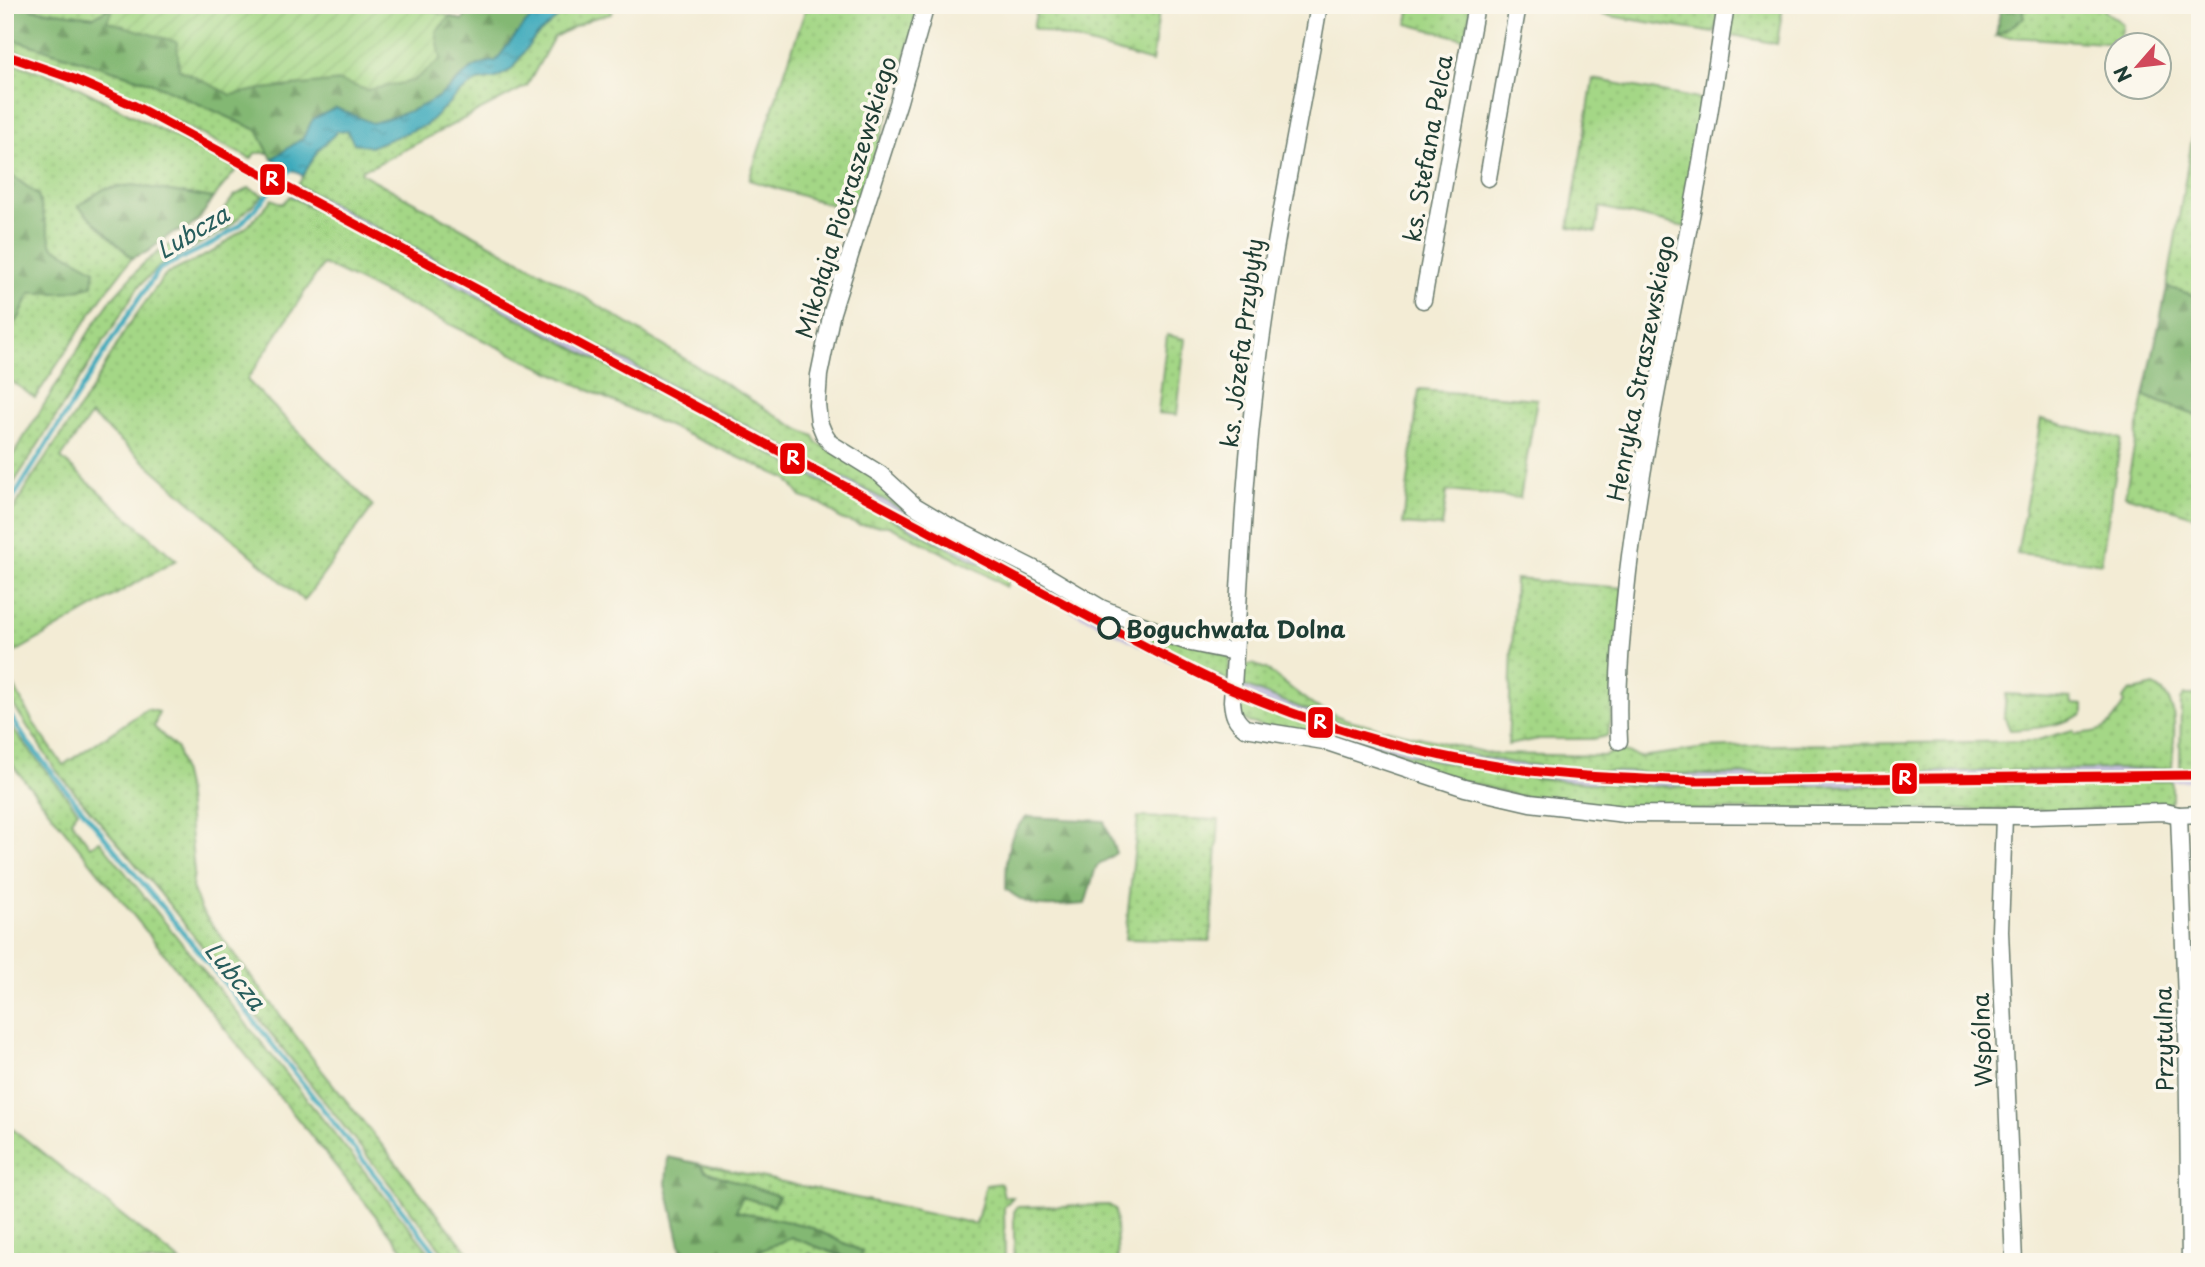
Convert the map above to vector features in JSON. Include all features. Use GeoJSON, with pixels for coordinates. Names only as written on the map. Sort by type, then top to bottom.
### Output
{"type":"FeatureCollection","features":[{"type":"Feature","properties":{"kind":"street","name":"Mikołaja Piotraszewskiego"},"geometry":{"type":"LineString","coordinates":[[926,5],[822,352],[818,394],[819,422],[824,434],[830,443],[880,474],[915,506],[1042,573],[1101,608],[1173,637],[1235,652]]}},
{"type":"Feature","properties":{"kind":"street","name":"ks. Józefa Przybyły"},"geometry":{"type":"LineString","coordinates":[[1319,5],[1272,262],[1256,374],[1240,552],[1233,689],[1233,712],[1237,721],[1245,728],[1324,741],[1465,788],[1530,803],[1625,814],[2200,814]]}},
{"type":"Feature","properties":{"kind":"street","name":"ks. Stefana Pelca"},"geometry":{"type":"LineString","coordinates":[[1423,300],[1476,5]]}},
{"type":"Feature","properties":{"kind":"street"},"geometry":{"type":"LineString","coordinates":[[1488,178],[1518,5]]}},
{"type":"Feature","properties":{"kind":"street","name":"Henryka Straszewskiego"},"geometry":{"type":"LineString","coordinates":[[1619,741],[1623,620],[1637,499],[1657,379],[1697,185],[1726,5]]}},
{"type":"Feature","properties":{"kind":"street","name":"Przytulna"},"geometry":{"type":"LineString","coordinates":[[2179,815],[2187,1026],[2190,1262]]}},
{"type":"Feature","properties":{"kind":"street","name":"Wspólna"},"geometry":{"type":"LineString","coordinates":[[2004,816],[2000,931],[2014,1262]]}},
{"type":"Feature","properties":{"kind":"shaded area"},"geometry":{"type":"Polygon","coordinates":[[[298,185],[1077,603],[1239,684],[1341,723],[1438,748],[1513,763],[1602,771],[1707,775],[2200,768],[2200,781],[1630,787],[1556,781],[1487,771],[1406,755],[1306,724],[1238,697],[911,529],[290,196],[298,185]]]}},
{"type":"Feature","properties":{"kind":"green space"},"geometry":{"type":"Polygon","coordinates":[[[5,5],[29,5],[31,9],[94,17],[114,5],[108,21],[178,42],[231,95],[261,89],[341,81],[368,90],[436,32],[450,16],[462,20],[476,5],[547,5],[526,23],[496,61],[476,66],[433,100],[411,111],[372,124],[336,108],[313,119],[303,138],[272,159],[257,130],[150,82],[5,37],[5,5]]]}},
{"type":"Feature","properties":{"kind":"green space"},"geometry":{"type":"Polygon","coordinates":[[[29,5],[113,5],[94,17],[31,9],[29,5]]]}},
{"type":"Feature","properties":{"kind":"green space"},"geometry":{"type":"Polygon","coordinates":[[[114,5],[410,5],[450,16],[436,32],[441,59],[413,81],[367,90],[340,81],[261,89],[231,95],[179,69],[177,42],[107,21],[114,5]]]}},
{"type":"Feature","properties":{"kind":"green space"},"geometry":{"type":"Polygon","coordinates":[[[573,5],[614,5],[611,14],[590,19],[554,37],[527,86],[373,166],[362,169],[361,173],[565,285],[800,430],[814,436],[817,443],[859,465],[1003,555],[1230,658],[1228,681],[1077,603],[298,185],[318,150],[338,130],[347,131],[370,147],[426,125],[458,94],[477,81],[496,78],[511,70],[535,37],[573,5]]]}},
{"type":"Feature","properties":{"kind":"green space"},"geometry":{"type":"Polygon","coordinates":[[[807,5],[921,5],[857,216],[842,208],[749,180],[807,5]]]}},
{"type":"Feature","properties":{"kind":"green space"},"geometry":{"type":"Polygon","coordinates":[[[1038,5],[1160,5],[1152,62],[1033,28],[1038,5]]]}},
{"type":"Feature","properties":{"kind":"green space"},"geometry":{"type":"Polygon","coordinates":[[[1410,5],[1472,5],[1465,39],[1407,24],[1410,5]]]}},
{"type":"Feature","properties":{"kind":"green space"},"geometry":{"type":"Polygon","coordinates":[[[1604,5],[1721,5],[1715,33],[1603,15],[1604,5]]]}},
{"type":"Feature","properties":{"kind":"green space"},"geometry":{"type":"Polygon","coordinates":[[[1734,5],[1783,5],[1777,44],[1728,34],[1734,5]]]}},
{"type":"Feature","properties":{"kind":"green space"},"geometry":{"type":"Polygon","coordinates":[[[2001,5],[2022,5],[2024,18],[1996,36],[2001,5]]]}},
{"type":"Feature","properties":{"kind":"green space"},"geometry":{"type":"Polygon","coordinates":[[[2022,5],[2104,5],[2105,11],[2123,24],[2121,32],[2104,32],[2104,43],[1996,36],[2024,18],[2022,5]]]}},
{"type":"Feature","properties":{"kind":"green space"},"geometry":{"type":"Polygon","coordinates":[[[5,37],[150,82],[257,130],[269,153],[255,153],[251,159],[97,82],[5,47],[5,37]]]}},
{"type":"Feature","properties":{"kind":"green space"},"geometry":{"type":"Polygon","coordinates":[[[5,61],[62,79],[237,169],[213,198],[133,185],[79,205],[132,258],[102,297],[35,398],[5,379],[5,332],[19,318],[30,293],[63,293],[38,195],[5,170],[5,61]]]}},
{"type":"Feature","properties":{"kind":"green space"},"geometry":{"type":"Polygon","coordinates":[[[1593,79],[1704,100],[1685,227],[1600,207],[1596,232],[1569,227],[1593,79]]]}},
{"type":"Feature","properties":{"kind":"green space"},"geometry":{"type":"Polygon","coordinates":[[[2200,93],[2200,297],[2167,287],[2200,93]]]}},
{"type":"Feature","properties":{"kind":"green space"},"geometry":{"type":"Polygon","coordinates":[[[5,170],[38,195],[52,246],[95,270],[92,286],[63,293],[30,293],[19,318],[5,332],[5,170]]]}},
{"type":"Feature","properties":{"kind":"green space"},"geometry":{"type":"Polygon","coordinates":[[[133,185],[213,198],[200,218],[189,228],[171,234],[147,252],[132,258],[78,206],[104,189],[133,185]]]}},
{"type":"Feature","properties":{"kind":"green space"},"geometry":{"type":"Polygon","coordinates":[[[249,188],[263,195],[227,229],[162,264],[139,286],[5,497],[5,468],[113,297],[143,264],[162,249],[217,219],[234,196],[249,188]]]}},
{"type":"Feature","properties":{"kind":"green space"},"geometry":{"type":"Polygon","coordinates":[[[290,196],[911,529],[1010,579],[1006,587],[978,570],[889,526],[860,525],[841,519],[822,504],[801,497],[787,479],[601,396],[323,264],[247,380],[373,506],[304,601],[91,415],[61,458],[176,560],[5,658],[5,524],[32,478],[87,397],[126,329],[165,275],[214,251],[249,225],[272,199],[282,204],[290,196]]]}},
{"type":"Feature","properties":{"kind":"green space"},"geometry":{"type":"Polygon","coordinates":[[[2167,287],[2200,297],[2200,417],[2144,396],[2167,287]]]}},
{"type":"Feature","properties":{"kind":"green space"},"geometry":{"type":"Polygon","coordinates":[[[1167,335],[1185,339],[1177,415],[1158,413],[1167,335]]]}},
{"type":"Feature","properties":{"kind":"green space"},"geometry":{"type":"Polygon","coordinates":[[[1419,390],[1537,399],[1520,498],[1447,491],[1442,527],[1403,524],[1419,390]]]}},
{"type":"Feature","properties":{"kind":"green space"},"geometry":{"type":"Polygon","coordinates":[[[2144,396],[2200,417],[2200,518],[2125,495],[2144,396]]]}},
{"type":"Feature","properties":{"kind":"green space"},"geometry":{"type":"Polygon","coordinates":[[[2041,419],[2121,439],[2101,563],[2017,554],[2041,419]]]}},
{"type":"Feature","properties":{"kind":"green space"},"geometry":{"type":"Polygon","coordinates":[[[1515,579],[1623,588],[1611,720],[1607,736],[1593,739],[1539,739],[1508,745],[1515,579]]]}},
{"type":"Feature","properties":{"kind":"green space"},"geometry":{"type":"Polygon","coordinates":[[[1252,664],[1266,669],[1314,706],[1345,719],[1492,754],[1604,756],[1618,750],[1640,757],[1706,748],[2034,741],[2073,730],[2075,734],[2105,728],[2114,719],[2124,703],[2123,699],[2130,692],[2154,686],[2163,692],[2173,711],[2172,768],[1707,775],[1602,771],[1513,763],[1438,748],[1341,723],[1239,684],[1243,667],[1252,664]]]}},
{"type":"Feature","properties":{"kind":"green space"},"geometry":{"type":"Polygon","coordinates":[[[5,669],[33,722],[63,765],[147,709],[159,712],[154,727],[177,749],[186,787],[194,872],[192,887],[201,910],[323,1072],[476,1262],[451,1262],[159,892],[55,769],[5,692],[5,669]]]}},
{"type":"Feature","properties":{"kind":"green space"},"geometry":{"type":"Polygon","coordinates":[[[2006,694],[2071,698],[2072,704],[2083,705],[2083,714],[2048,726],[2010,730],[2004,716],[2006,694]]]}},
{"type":"Feature","properties":{"kind":"green space"},"geometry":{"type":"Polygon","coordinates":[[[2185,695],[2200,698],[2200,768],[2180,768],[2181,700],[2185,695]]]}},
{"type":"Feature","properties":{"kind":"green space"},"geometry":{"type":"Polygon","coordinates":[[[1238,697],[1329,731],[1391,749],[1486,771],[1569,782],[1693,787],[2172,781],[2172,800],[2168,807],[2071,810],[1635,810],[1518,796],[1248,722],[1240,716],[1238,697]]]}},
{"type":"Feature","properties":{"kind":"green space"},"geometry":{"type":"Polygon","coordinates":[[[5,716],[78,811],[71,820],[90,846],[100,841],[437,1262],[413,1262],[17,771],[5,753],[5,716]]]}},
{"type":"Feature","properties":{"kind":"green space"},"geometry":{"type":"Polygon","coordinates":[[[1027,817],[1104,821],[1116,853],[1096,867],[1085,904],[1034,905],[1006,889],[1008,850],[1014,832],[1027,817]]]}},
{"type":"Feature","properties":{"kind":"green space"},"geometry":{"type":"Polygon","coordinates":[[[1138,817],[1219,820],[1210,941],[1125,939],[1138,817]]]}},
{"type":"Feature","properties":{"kind":"green space"},"geometry":{"type":"Polygon","coordinates":[[[5,1123],[181,1262],[5,1262],[5,1123]]]}},
{"type":"Feature","properties":{"kind":"green space"},"geometry":{"type":"Polygon","coordinates":[[[668,1157],[700,1164],[705,1171],[779,1196],[774,1206],[742,1197],[736,1211],[808,1226],[863,1252],[858,1262],[791,1237],[760,1251],[764,1262],[684,1262],[666,1184],[668,1157]]]}},
{"type":"Feature","properties":{"kind":"green space"},"geometry":{"type":"Polygon","coordinates":[[[700,1164],[976,1224],[986,1185],[1001,1183],[1004,1197],[1013,1197],[1004,1207],[1005,1262],[858,1262],[863,1252],[808,1226],[736,1211],[742,1197],[774,1206],[778,1196],[705,1171],[700,1164]]]}},
{"type":"Feature","properties":{"kind":"green space"},"geometry":{"type":"Polygon","coordinates":[[[1109,1205],[1115,1209],[1118,1262],[1014,1262],[1014,1212],[1017,1207],[1109,1205]]]}},
{"type":"Feature","properties":{"kind":"green space"},"geometry":{"type":"Polygon","coordinates":[[[791,1237],[856,1262],[823,1262],[810,1253],[800,1262],[764,1262],[760,1251],[791,1237]]]}},
{"type":"Feature","properties":{"kind":"water"},"geometry":{"type":"Polygon","coordinates":[[[547,5],[573,5],[535,37],[511,70],[496,78],[477,81],[458,94],[426,125],[370,147],[354,143],[347,131],[338,131],[318,150],[303,176],[272,159],[303,138],[313,119],[336,108],[372,123],[411,111],[442,95],[469,71],[496,61],[526,23],[547,5]]]}},
{"type":"Feature","properties":{"kind":"waterway","name":"Lubcza"},"geometry":{"type":"LineString","coordinates":[[5,511],[131,310],[160,269],[215,242],[240,225],[293,167]]}},
{"type":"Feature","properties":{"kind":"waterway","name":"Lubcza"},"geometry":{"type":"LineString","coordinates":[[5,707],[26,740],[225,984],[443,1262]]}},
{"type":"Feature","properties":{"kind":"transit line","name":"R"},"geometry":{"type":"LineString","coordinates":[[5,55],[74,79],[133,105],[1188,669],[1296,714],[1362,736],[1429,753],[1521,770],[1694,781],[2200,775]]}},
{"type":"Feature","properties":{"kind":"place","name":"Boguchwała Dolna"},"geometry":{"type":"Point","coordinates":[1109,628]}}]}
